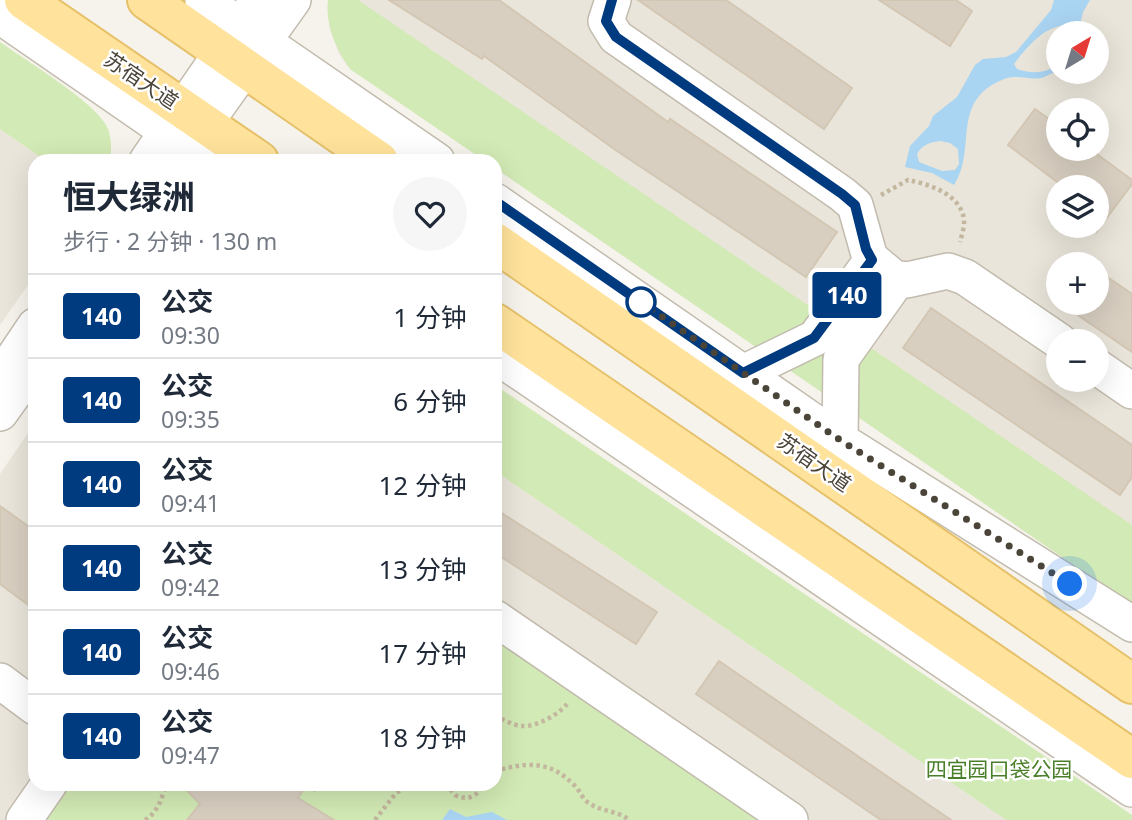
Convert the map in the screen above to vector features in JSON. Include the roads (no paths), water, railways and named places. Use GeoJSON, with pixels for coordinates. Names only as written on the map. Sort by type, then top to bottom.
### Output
{"type":"FeatureCollection","features":[{"type":"Feature","properties":{"kind":"main road","name":"苏宿大道"},"geometry":{"type":"LineString","coordinates":[[24,0],[189,139],[237,154]]}},
{"type":"Feature","properties":{"kind":"main road"},"geometry":{"type":"LineString","coordinates":[[147,0],[245,37],[371,154]]}},
{"type":"Feature","properties":{"kind":"main road","name":"苏宿大道"},"geometry":{"type":"LineString","coordinates":[[502,247],[1132,684]]}},
{"type":"Feature","properties":{"kind":"main road"},"geometry":{"type":"LineString","coordinates":[[502,328],[1132,759]]}},
{"type":"Feature","properties":{"kind":"street"},"geometry":{"type":"LineString","coordinates":[[203,0],[245,37],[426,154]]}},
{"type":"Feature","properties":{"kind":"street"},"geometry":{"type":"LineString","coordinates":[[160,154],[189,139],[245,37],[293,0]]}},
{"type":"Feature","properties":{"kind":"street"},"geometry":{"type":"LineString","coordinates":[[612,0],[606,21],[616,37],[855,205],[866,249],[885,270],[920,279],[948,271],[965,277],[1046,332]]}},
{"type":"Feature","properties":{"kind":"street"},"geometry":{"type":"LineString","coordinates":[[0,16],[189,139]]}},
{"type":"Feature","properties":{"kind":"street"},"geometry":{"type":"LineString","coordinates":[[502,206],[840,440],[1132,624]]}},
{"type":"Feature","properties":{"kind":"street"},"geometry":{"type":"LineString","coordinates":[[743,373],[814,338],[885,270]]}},
{"type":"Feature","properties":{"kind":"street"},"geometry":{"type":"LineString","coordinates":[[840,440],[841,359],[885,270]]}},
{"type":"Feature","properties":{"kind":"street"},"geometry":{"type":"LineString","coordinates":[[0,378],[28,336]]}},
{"type":"Feature","properties":{"kind":"street"},"geometry":{"type":"LineString","coordinates":[[502,360],[1132,789]]}},
{"type":"Feature","properties":{"kind":"street"},"geometry":{"type":"LineString","coordinates":[[0,413],[28,374]]}},
{"type":"Feature","properties":{"kind":"street"},"geometry":{"type":"LineString","coordinates":[[1109,376],[1132,391]]}},
{"type":"Feature","properties":{"kind":"street"},"geometry":{"type":"LineString","coordinates":[[502,623],[790,820]]}},
{"type":"Feature","properties":{"kind":"street"},"geometry":{"type":"LineString","coordinates":[[0,681],[28,702]]}},
{"type":"Feature","properties":{"kind":"street"},"geometry":{"type":"LineString","coordinates":[[24,820],[44,791]]}},
{"type":"Feature","properties":{"kind":"water"},"geometry":{"type":"Polygon","coordinates":[[[1054,0],[1090,0],[1081,21],[1046,21],[1046,32],[1014,64],[1017,69],[1028,72],[1046,70],[1046,76],[1004,79],[987,88],[976,100],[967,126],[961,171],[954,185],[932,173],[905,167],[910,146],[929,126],[933,116],[957,97],[975,65],[983,59],[1006,57],[1016,52],[1051,10],[1054,0]],[[940,141],[924,146],[917,154],[919,162],[942,171],[955,170],[959,164],[958,149],[950,143],[940,141]]]}},
{"type":"Feature","properties":{"kind":"water"},"geometry":{"type":"Polygon","coordinates":[[[450,809],[466,817],[492,812],[507,820],[442,820],[450,809]]]}},
{"type":"Feature","properties":{"kind":"park label","name":"四宜园口袋公园"},"geometry":{"type":"Point","coordinates":[999,770]}}]}
